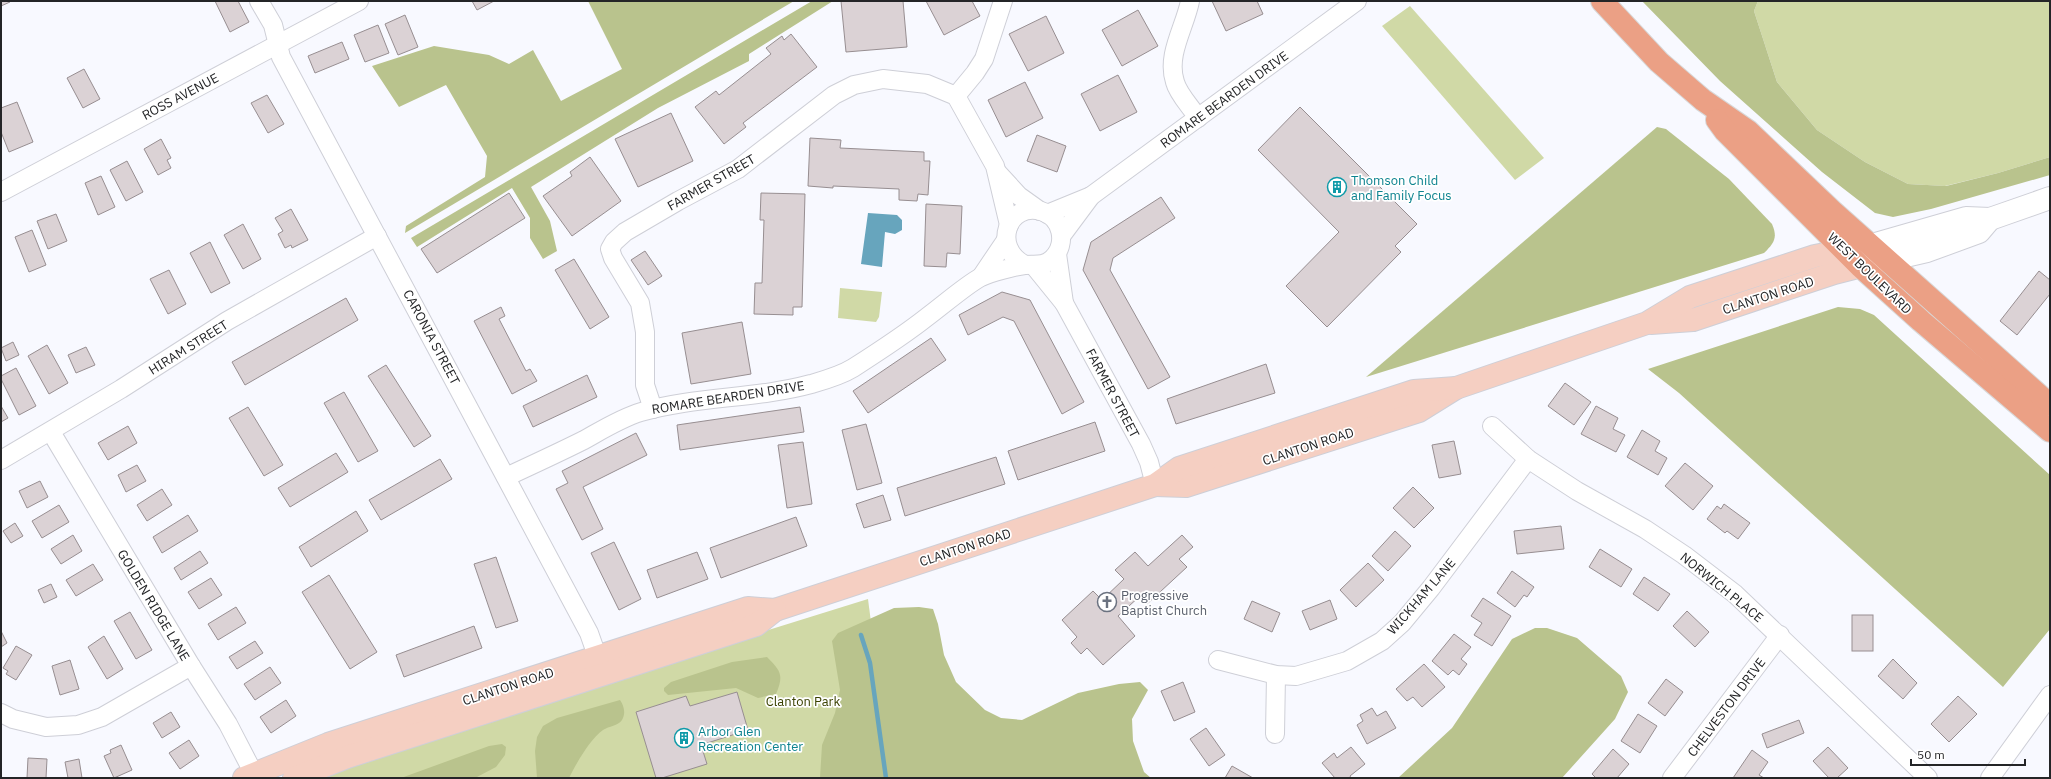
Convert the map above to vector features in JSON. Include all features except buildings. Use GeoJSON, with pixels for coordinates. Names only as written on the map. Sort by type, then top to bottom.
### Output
{"type":"FeatureCollection","features":[{"type":"Feature","properties":{"kind":"main road","name":"WEST BOULEVARD"},"geometry":{"type":"LineString","coordinates":[[1602,1],[1659,62],[1703,100],[1748,131],[1832,211],[2050,405]]}},
{"type":"Feature","properties":{"kind":"main road","name":"WEST BOULEVARD"},"geometry":{"type":"LineString","coordinates":[[1703,100],[1725,131],[1846,250],[1860,266],[2050,432]]}},
{"type":"Feature","properties":{"kind":"main road","name":"CLANTON ROAD"},"geometry":{"type":"LineString","coordinates":[[294,778],[347,757],[600,666],[748,608],[775,610],[1155,485],[1188,485],[1419,411],[1456,388],[1647,323],[1690,297],[1815,256],[1872,245]]}},
{"type":"Feature","properties":{"kind":"main road","name":"CLANTON ROAD"},"geometry":{"type":"LineString","coordinates":[[1647,323],[1693,320],[1860,266],[1888,260]]}},
{"type":"Feature","properties":{"kind":"main road","name":"CLANTON ROAD"},"geometry":{"type":"LineString","coordinates":[[251,776],[328,744],[600,666]]}},
{"type":"Feature","properties":{"kind":"street","name":"CARONIA STREET"},"geometry":{"type":"LineString","coordinates":[[259,1],[273,25],[281,57],[589,633],[600,666]]}},
{"type":"Feature","properties":{"kind":"street","name":"ROSS AVENUE"},"geometry":{"type":"LineString","coordinates":[[1,192],[359,1]]}},
{"type":"Feature","properties":{"kind":"street"},"geometry":{"type":"LineString","coordinates":[[997,172],[1012,256],[1029,266],[1043,265],[1058,254],[1062,235],[1057,223],[1019,196],[997,172],[956,96],[975,73],[984,59],[1003,1]]}},
{"type":"Feature","properties":{"kind":"street"},"geometry":{"type":"LineString","coordinates":[[1190,1],[1174,51],[1172,66],[1175,82],[1198,118]]}},
{"type":"Feature","properties":{"kind":"street","name":"ROMARE BEARDEN DRIVE"},"geometry":{"type":"LineString","coordinates":[[1062,235],[1091,196],[1357,1]]}},
{"type":"Feature","properties":{"kind":"street","name":"FARMER STREET"},"geometry":{"type":"LineString","coordinates":[[653,409],[645,385],[644,317],[640,303],[613,258],[610,249],[614,242],[625,232],[678,201],[738,169],[767,148],[834,94],[854,85],[883,79],[911,81],[927,84],[956,96]]}},
{"type":"Feature","properties":{"kind":"street","name":"ROMARE BEARDEN DRIVE"},"geometry":{"type":"LineString","coordinates":[[1043,212],[1091,196]]}},
{"type":"Feature","properties":{"kind":"street"},"geometry":{"type":"LineString","coordinates":[[1872,245],[1966,218],[1990,220],[2050,198]]}},
{"type":"Feature","properties":{"kind":"street"},"geometry":{"type":"LineString","coordinates":[[1008,233],[1015,218],[1022,213],[1031,210],[1043,212]]}},
{"type":"Feature","properties":{"kind":"street"},"geometry":{"type":"LineString","coordinates":[[1888,260],[1927,250],[1979,232],[1990,220]]}},
{"type":"Feature","properties":{"kind":"street","name":"ROMARE BEARDEN DRIVE"},"geometry":{"type":"LineString","coordinates":[[506,477],[626,418],[653,409],[784,391],[832,378],[849,370],[902,336],[981,277],[1008,233]]}},
{"type":"Feature","properties":{"kind":"street","name":"HIRAM STREET"},"geometry":{"type":"LineString","coordinates":[[1,460],[51,432],[227,321],[377,236]]}},
{"type":"Feature","properties":{"kind":"street","name":"FARMER STREET"},"geometry":{"type":"LineString","coordinates":[[1058,254],[1064,302]]}},
{"type":"Feature","properties":{"kind":"street","name":"FARMER STREET"},"geometry":{"type":"LineString","coordinates":[[1029,266],[1064,302],[1141,444],[1149,462],[1155,485]]}},
{"type":"Feature","properties":{"kind":"street","name":"ROMARE BEARDEN DRIVE"},"geometry":{"type":"LineString","coordinates":[[981,277],[1029,266]]}},
{"type":"Feature","properties":{"kind":"street","name":"NORWICH PLACE"},"geometry":{"type":"LineString","coordinates":[[1492,426],[1528,459],[1577,491],[1645,529],[1684,555],[1734,594],[1780,635],[1928,778]]}},
{"type":"Feature","properties":{"kind":"street","name":"GOLDEN RIDGE LANE"},"geometry":{"type":"LineString","coordinates":[[51,432],[191,666],[228,724],[251,776]]}},
{"type":"Feature","properties":{"kind":"street","name":"WICKHAM LANE"},"geometry":{"type":"LineString","coordinates":[[1218,660],[1276,675],[1296,676],[1347,661],[1382,641],[1402,622],[1431,588],[1528,459]]}},
{"type":"Feature","properties":{"kind":"street","name":"CHELVESTON DRIVE"},"geometry":{"type":"LineString","coordinates":[[1672,778],[1780,635]]}},
{"type":"Feature","properties":{"kind":"street"},"geometry":{"type":"LineString","coordinates":[[1,713],[13,719],[46,727],[78,725],[102,717],[191,666]]}},
{"type":"Feature","properties":{"kind":"street"},"geometry":{"type":"LineString","coordinates":[[1275,734],[1276,675]]}},
{"type":"Feature","properties":{"kind":"street"},"geometry":{"type":"LineString","coordinates":[[1990,778],[2050,695]]}},
{"type":"Feature","properties":{"kind":"green space"},"geometry":{"type":"Polygon","coordinates":[[[588,1],[794,1],[405,233],[406,226],[485,177],[487,156],[446,85],[399,107],[372,66],[434,46],[489,55],[509,64],[533,50],[561,101],[622,69],[588,1]]]}},
{"type":"Feature","properties":{"kind":"green space"},"geometry":{"type":"Polygon","coordinates":[[[812,1],[833,1],[749,54],[749,61],[658,108],[531,187],[550,221],[557,251],[543,259],[530,238],[530,218],[512,188],[417,247],[411,238],[812,1]]]}},
{"type":"Feature","properties":{"kind":"green space"},"geometry":{"type":"Polygon","coordinates":[[[1642,1],[1758,1],[1754,11],[1777,82],[1817,130],[1865,162],[1908,184],[1946,186],[1998,173],[2050,157],[2050,175],[1931,209],[1893,217],[1875,213],[1822,172],[1720,81],[1642,1]]]}},
{"type":"Feature","properties":{"kind":"green space"},"geometry":{"type":"Polygon","coordinates":[[[1758,1],[2050,1],[2050,157],[1998,173],[1945,186],[1908,184],[1865,162],[1817,130],[1777,82],[1754,11],[1758,1]]]}},
{"type":"Feature","properties":{"kind":"green space"},"geometry":{"type":"Polygon","coordinates":[[[1410,6],[1544,158],[1515,180],[1382,26],[1410,6]]]}},
{"type":"Feature","properties":{"kind":"green space"},"geometry":{"type":"Polygon","coordinates":[[[1657,127],[1666,129],[1729,179],[1772,224],[1775,237],[1773,243],[1764,253],[1366,377],[1657,127]]]}},
{"type":"Feature","properties":{"kind":"green space"},"geometry":{"type":"Polygon","coordinates":[[[840,288],[882,292],[879,317],[876,322],[838,318],[840,288]]]}},
{"type":"Feature","properties":{"kind":"green space"},"geometry":{"type":"Polygon","coordinates":[[[1838,307],[1860,309],[1874,315],[2050,475],[2050,629],[2003,687],[1679,393],[1648,369],[1838,307]]]}},
{"type":"Feature","properties":{"kind":"green space","name":"Clanton Park"},"geometry":{"type":"Polygon","coordinates":[[[868,599],[891,778],[319,778],[653,666],[868,599]]]}},
{"type":"Feature","properties":{"kind":"green space"},"geometry":{"type":"Polygon","coordinates":[[[919,607],[933,609],[938,624],[944,655],[956,682],[985,710],[1001,718],[1022,720],[1078,693],[1119,684],[1140,682],[1148,690],[1132,719],[1133,741],[1144,772],[1151,778],[820,778],[822,745],[835,713],[840,690],[832,641],[838,633],[894,608],[919,607]]]}},
{"type":"Feature","properties":{"kind":"green space"},"geometry":{"type":"Polygon","coordinates":[[[1535,628],[1547,628],[1577,638],[1621,676],[1628,692],[1615,719],[1562,778],[1398,778],[1452,728],[1512,639],[1535,628]]]}},
{"type":"Feature","properties":{"kind":"green space"},"geometry":{"type":"Polygon","coordinates":[[[767,657],[780,674],[780,682],[776,694],[758,698],[736,688],[668,695],[664,691],[664,688],[671,682],[732,662],[767,657]]]}},
{"type":"Feature","properties":{"kind":"green space"},"geometry":{"type":"Polygon","coordinates":[[[620,700],[624,710],[622,720],[618,724],[603,730],[593,739],[579,759],[569,778],[537,778],[535,751],[537,737],[543,726],[557,718],[620,700]]]}},
{"type":"Feature","properties":{"kind":"green space"},"geometry":{"type":"Polygon","coordinates":[[[502,744],[506,747],[505,755],[496,767],[475,778],[401,778],[489,746],[502,744]]]}},
{"type":"Feature","properties":{"kind":"water"},"geometry":{"type":"Polygon","coordinates":[[[868,213],[897,215],[902,220],[902,230],[895,234],[885,232],[882,267],[861,264],[868,213]]]}},
{"type":"Feature","properties":{"kind":"waterway"},"geometry":{"type":"LineString","coordinates":[[861,635],[870,663],[886,778]]}},
{"type":"Feature","properties":{"kind":"place","name":"Thomson Child and Family Focus"},"geometry":{"type":"Point","coordinates":[1337,187]}},
{"type":"Feature","properties":{"kind":"place","name":"Progressive Baptist Church"},"geometry":{"type":"Point","coordinates":[1107,602]}},
{"type":"Feature","properties":{"kind":"place","name":"Arbor Glen Recreation Center"},"geometry":{"type":"Point","coordinates":[684,738]}}]}
